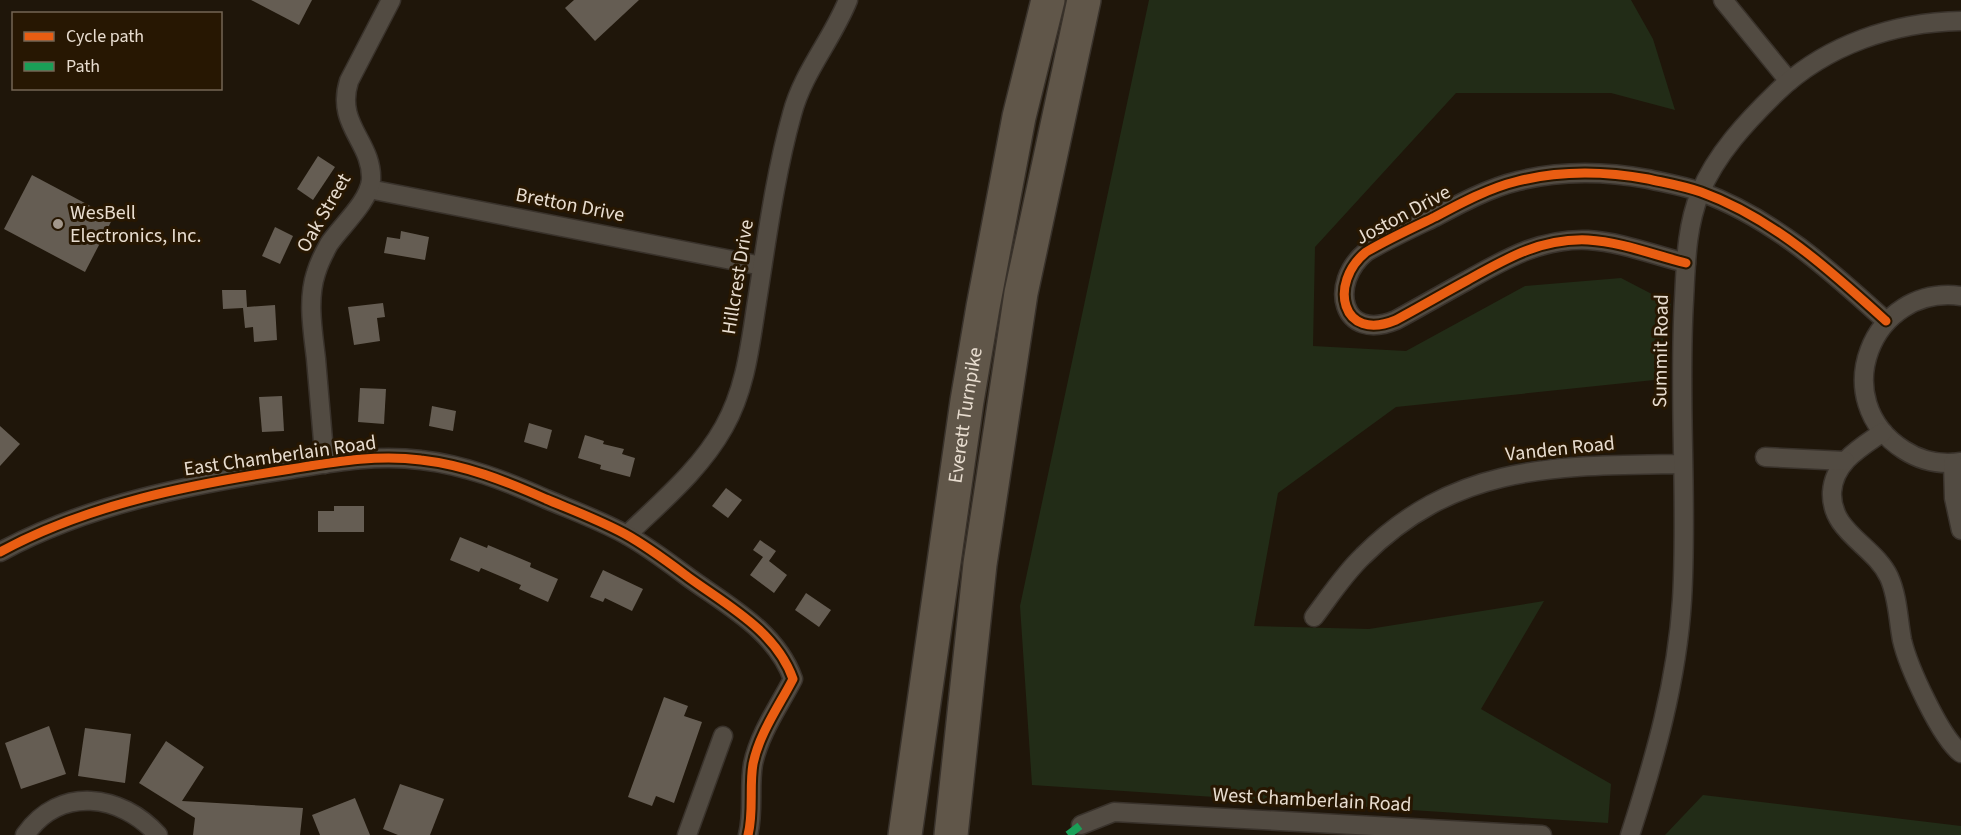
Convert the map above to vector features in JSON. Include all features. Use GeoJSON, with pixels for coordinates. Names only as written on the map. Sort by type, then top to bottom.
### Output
{"type":"FeatureCollection","features":[{"type":"Feature","properties":{"kind":"highway","name":"Everett Turnpike"},"geometry":{"type":"LineString","coordinates":[[905,835],[982,307],[1018,117],[1048,0]]}},
{"type":"Feature","properties":{"kind":"highway","name":"Everett Turnpike"},"geometry":{"type":"LineString","coordinates":[[951,835],[980,564],[1021,293],[1083,0]]}},
{"type":"Feature","properties":{"kind":"street","name":"Oak Street"},"geometry":{"type":"LineString","coordinates":[[325,464],[312,292],[320,261],[369,189],[368,159],[349,119],[345,101],[346,91],[391,0]]}},
{"type":"Feature","properties":{"kind":"street","name":"Hillcrest Drive"},"geometry":{"type":"LineString","coordinates":[[627,535],[703,459],[732,411],[744,375],[774,196],[792,111],[808,72],[848,0]]}},
{"type":"Feature","properties":{"kind":"street"},"geometry":{"type":"LineString","coordinates":[[1723,0],[1789,81]]}},
{"type":"Feature","properties":{"kind":"street","name":"Summit Road"},"geometry":{"type":"LineString","coordinates":[[1630,835],[1656,751],[1677,654],[1684,559],[1681,352],[1688,238],[1701,192],[1718,160],[1739,132],[1789,81],[1814,63],[1866,38],[1892,29],[1961,21]]}},
{"type":"Feature","properties":{"kind":"street","name":"Joston Drive"},"geometry":{"type":"LineString","coordinates":[[1686,263],[1602,242],[1579,240],[1552,242],[1511,256],[1396,320],[1375,326],[1366,326],[1352,316],[1345,302],[1344,293],[1350,270],[1356,260],[1366,252],[1489,190],[1517,181],[1557,173],[1590,172],[1626,175],[1701,192]]}},
{"type":"Feature","properties":{"kind":"street","name":"Bretton Drive"},"geometry":{"type":"LineString","coordinates":[[369,189],[762,266]]}},
{"type":"Feature","properties":{"kind":"street"},"geometry":{"type":"LineString","coordinates":[[1701,192],[1734,206],[1784,236],[1841,280],[1886,321]]}},
{"type":"Feature","properties":{"kind":"street"},"geometry":{"type":"LineString","coordinates":[[1961,296],[1943,295],[1922,298],[1903,307],[1886,321],[1870,346],[1864,375],[1868,405],[1883,432],[1899,447],[1919,458],[1957,462],[1954,498],[1961,530]]}},
{"type":"Feature","properties":{"kind":"street"},"geometry":{"type":"LineString","coordinates":[[1883,432],[1839,467],[1833,484],[1834,514],[1847,531],[1874,555],[1888,574],[1895,595],[1908,661],[1946,738],[1961,753]]}},
{"type":"Feature","properties":{"kind":"street","name":"East Chamberlain Road"},"geometry":{"type":"LineString","coordinates":[[0,552],[74,520],[147,496],[221,480],[325,464],[383,457],[421,460],[465,468],[506,481],[627,535],[660,556],[760,630],[782,654],[794,679],[755,755],[747,835]]}},
{"type":"Feature","properties":{"kind":"street"},"geometry":{"type":"LineString","coordinates":[[1765,457],[1845,461]]}},
{"type":"Feature","properties":{"kind":"street","name":"Vanden Road"},"geometry":{"type":"LineString","coordinates":[[1314,616],[1350,570],[1379,540],[1421,511],[1471,486],[1496,478],[1576,465],[1682,464]]}},
{"type":"Feature","properties":{"kind":"street"},"geometry":{"type":"LineString","coordinates":[[687,835],[723,736]]}},
{"type":"Feature","properties":{"kind":"street"},"geometry":{"type":"LineString","coordinates":[[25,835],[42,816],[75,801],[112,804],[131,811],[146,821],[158,835]]}},
{"type":"Feature","properties":{"kind":"street","name":"West Chamberlain Road"},"geometry":{"type":"LineString","coordinates":[[1081,825],[1114,812],[1542,835]]}},
{"type":"Feature","properties":{"kind":"street"},"geometry":{"type":"LineString","coordinates":[[1203,817],[1204,835]]}},
{"type":"Feature","properties":{"kind":"green space"},"geometry":{"type":"Polygon","coordinates":[[[1149,0],[1631,0],[1653,39],[1675,110],[1611,93],[1456,93],[1315,247],[1313,346],[1406,351],[1525,286],[1621,278],[1671,304],[1654,380],[1396,407],[1278,493],[1254,626],[1369,629],[1544,601],[1481,709],[1611,784],[1608,823],[1032,785],[1020,606],[1149,0]]]}},
{"type":"Feature","properties":{"kind":"green space"},"geometry":{"type":"Polygon","coordinates":[[[1703,795],[1961,826],[1961,835],[1665,835],[1703,795]]]}},
{"type":"Feature","properties":{"kind":"building"},"geometry":{"type":"Polygon","coordinates":[[[251,0],[312,0],[299,25],[251,0]]]}},
{"type":"Feature","properties":{"kind":"building"},"geometry":{"type":"Polygon","coordinates":[[[574,0],[639,0],[595,41],[565,8],[574,0]]]}},
{"type":"Feature","properties":{"kind":"building"},"geometry":{"type":"Polygon","coordinates":[[[318,156],[335,167],[313,200],[297,189],[318,156]]]}},
{"type":"Feature","properties":{"kind":"building","name":"WesBell Electronics, Inc."},"geometry":{"type":"Polygon","coordinates":[[[32,175],[113,218],[85,272],[4,229],[32,175]]]}},
{"type":"Feature","properties":{"kind":"building"},"geometry":{"type":"Polygon","coordinates":[[[275,227],[293,236],[280,264],[262,256],[275,227]]]}},
{"type":"Feature","properties":{"kind":"building"},"geometry":{"type":"Polygon","coordinates":[[[401,231],[429,237],[425,260],[384,253],[387,237],[400,239],[401,231]]]}},
{"type":"Feature","properties":{"kind":"building"},"geometry":{"type":"Polygon","coordinates":[[[222,290],[246,290],[247,307],[275,305],[277,340],[254,342],[253,327],[245,328],[243,308],[223,309],[222,290]]]}},
{"type":"Feature","properties":{"kind":"building"},"geometry":{"type":"Polygon","coordinates":[[[383,303],[385,317],[377,318],[380,341],[354,345],[348,307],[383,303]]]}},
{"type":"Feature","properties":{"kind":"building"},"geometry":{"type":"Polygon","coordinates":[[[360,388],[386,389],[384,424],[358,422],[360,388]]]}},
{"type":"Feature","properties":{"kind":"building"},"geometry":{"type":"Polygon","coordinates":[[[282,396],[284,431],[262,432],[259,397],[282,396]]]}},
{"type":"Feature","properties":{"kind":"building"},"geometry":{"type":"Polygon","coordinates":[[[432,406],[456,411],[453,431],[429,426],[432,406]]]}},
{"type":"Feature","properties":{"kind":"building"},"geometry":{"type":"Polygon","coordinates":[[[529,423],[552,430],[547,449],[524,442],[529,423]]]}},
{"type":"Feature","properties":{"kind":"building"},"geometry":{"type":"Polygon","coordinates":[[[0,426],[20,444],[0,466],[0,426]]]}},
{"type":"Feature","properties":{"kind":"building"},"geometry":{"type":"Polygon","coordinates":[[[585,435],[604,441],[603,444],[624,449],[622,454],[635,458],[630,477],[600,469],[601,465],[578,458],[585,435]]]}},
{"type":"Feature","properties":{"kind":"building"},"geometry":{"type":"Polygon","coordinates":[[[726,488],[742,500],[728,518],[712,506],[726,488]]]}},
{"type":"Feature","properties":{"kind":"building"},"geometry":{"type":"Polygon","coordinates":[[[334,506],[364,506],[364,532],[318,532],[318,511],[334,511],[334,506]]]}},
{"type":"Feature","properties":{"kind":"building"},"geometry":{"type":"Polygon","coordinates":[[[460,537],[487,548],[488,545],[531,563],[530,567],[558,579],[548,602],[519,589],[521,585],[481,568],[479,572],[450,560],[460,537]]]}},
{"type":"Feature","properties":{"kind":"building"},"geometry":{"type":"Polygon","coordinates":[[[760,540],[776,551],[769,561],[787,575],[774,593],[750,575],[763,557],[753,550],[760,540]]]}},
{"type":"Feature","properties":{"kind":"building"},"geometry":{"type":"Polygon","coordinates":[[[603,570],[643,589],[632,611],[605,598],[603,602],[590,597],[603,570]]]}},
{"type":"Feature","properties":{"kind":"building"},"geometry":{"type":"Polygon","coordinates":[[[806,593],[831,610],[819,627],[795,610],[806,593]]]}},
{"type":"Feature","properties":{"kind":"building"},"geometry":{"type":"Polygon","coordinates":[[[664,697],[688,706],[684,716],[702,722],[674,803],[656,796],[652,806],[628,797],[664,697]]]}},
{"type":"Feature","properties":{"kind":"building"},"geometry":{"type":"Polygon","coordinates":[[[49,726],[66,774],[21,789],[5,743],[49,726]]]}},
{"type":"Feature","properties":{"kind":"building"},"geometry":{"type":"Polygon","coordinates":[[[85,728],[131,734],[125,783],[78,776],[85,728]]]}},
{"type":"Feature","properties":{"kind":"building"},"geometry":{"type":"Polygon","coordinates":[[[166,741],[204,767],[182,801],[303,808],[300,835],[193,835],[195,818],[139,783],[166,741]]]}},
{"type":"Feature","properties":{"kind":"building"},"geometry":{"type":"Polygon","coordinates":[[[400,784],[444,799],[430,835],[398,835],[383,829],[400,784]]]}},
{"type":"Feature","properties":{"kind":"building"},"geometry":{"type":"Polygon","coordinates":[[[355,798],[370,835],[320,835],[312,815],[355,798]]]}},
{"type":"Feature","properties":{"kind":"marked path"},"geometry":{"type":"LineString","coordinates":[[1068,835],[1081,825]]}},
{"type":"Feature","properties":{"kind":"cycle path"},"geometry":{"type":"LineString","coordinates":[[1686,263],[1600,241],[1555,242],[1511,257],[1396,320],[1377,325],[1363,323],[1352,317],[1346,306],[1344,293],[1347,279],[1354,265],[1366,252],[1475,196],[1534,177],[1567,173],[1599,173],[1632,176],[1701,192],[1753,216],[1822,265],[1886,321]]}},
{"type":"Feature","properties":{"kind":"cycle path"},"geometry":{"type":"LineString","coordinates":[[0,552],[69,521],[142,498],[179,489],[323,464],[372,458],[405,458],[437,462],[500,480],[595,520],[633,539],[734,609],[763,633],[775,647],[793,679],[756,753],[752,773],[751,817],[748,835]]}},
{"type":"Feature","properties":{"kind":"place","name":"WesBell Electronics, Inc."},"geometry":{"type":"Point","coordinates":[58,224]}}]}
